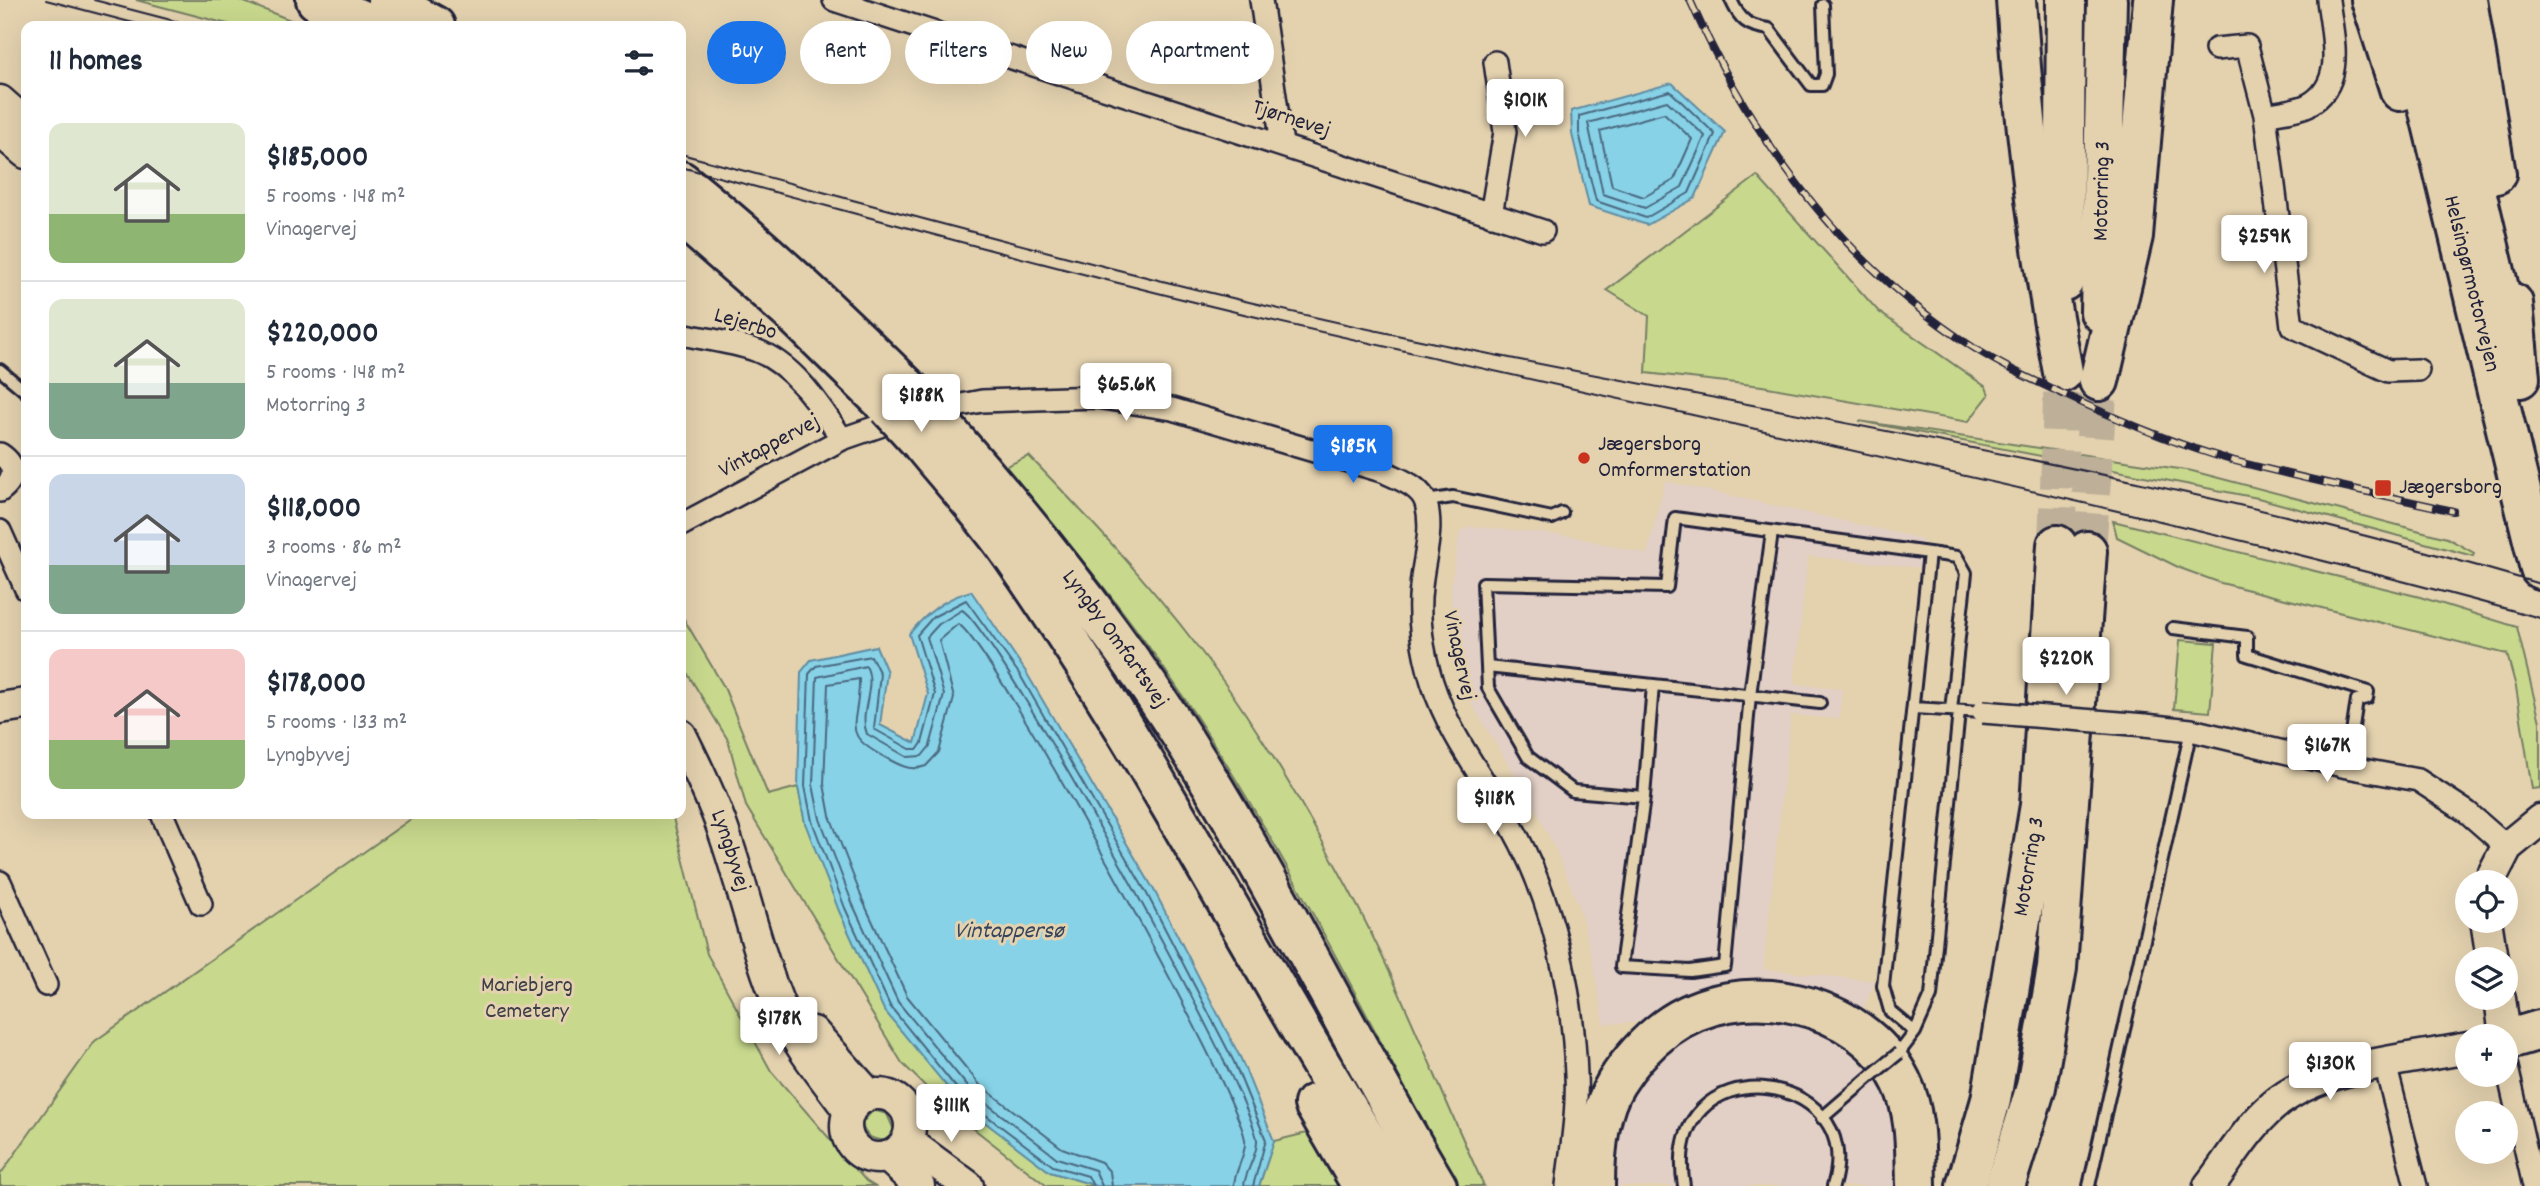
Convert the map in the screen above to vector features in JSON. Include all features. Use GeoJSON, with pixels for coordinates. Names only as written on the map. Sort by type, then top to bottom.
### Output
{"type":"FeatureCollection","features":[{"type":"Feature","properties":{"kind":"highway"},"geometry":{"type":"LineString","coordinates":[[316,0],[364,21]]}},
{"type":"Feature","properties":{"kind":"highway"},"geometry":{"type":"LineString","coordinates":[[387,0],[426,21]]}},
{"type":"Feature","properties":{"kind":"highway"},"geometry":{"type":"LineString","coordinates":[[2016,0],[2025,127],[2043,268],[2081,377]]}},
{"type":"Feature","properties":{"kind":"highway","name":"Motorring 3"},"geometry":{"type":"LineString","coordinates":[[2066,0],[2081,377]]}},
{"type":"Feature","properties":{"kind":"highway","name":"Motorring 3"},"geometry":{"type":"LineString","coordinates":[[2081,377],[2107,0]]}},
{"type":"Feature","properties":{"kind":"highway"},"geometry":{"type":"LineString","coordinates":[[2081,377],[2133,236],[2153,0]]}},
{"type":"Feature","properties":{"kind":"highway"},"geometry":{"type":"LineString","coordinates":[[2371,0],[2431,191],[2472,290]]}},
{"type":"Feature","properties":{"kind":"highway","name":"Helsingørmotorvejen"},"geometry":{"type":"LineString","coordinates":[[2402,0],[2540,569]]}},
{"type":"Feature","properties":{"kind":"highway","name":"Helsingørmotorvejen"},"geometry":{"type":"LineString","coordinates":[[2431,0],[2540,462]]}},
{"type":"Feature","properties":{"kind":"highway"},"geometry":{"type":"LineString","coordinates":[[2467,0],[2511,273],[2520,377]]}},
{"type":"Feature","properties":{"kind":"highway","name":"Lyngby Omfartsvej"},"geometry":{"type":"LineString","coordinates":[[686,185],[738,226],[827,308],[936,439],[1040,537],[1120,644],[1187,744],[1254,857],[1437,1186]]}},
{"type":"Feature","properties":{"kind":"highway","name":"Lyngby Omfartsvej"},"geometry":{"type":"LineString","coordinates":[[689,222],[795,316],[901,400]]}},
{"type":"Feature","properties":{"kind":"highway","name":"Lyngby Omfartsvej"},"geometry":{"type":"LineString","coordinates":[[936,439],[1097,682],[1336,1093],[1396,1186]]}},
{"type":"Feature","properties":{"kind":"highway","name":"Motorring 3"},"geometry":{"type":"LineString","coordinates":[[1966,1186],[1991,1100],[2040,805],[2072,548],[2057,968],[2036,1087],[2005,1186]]}},
{"type":"Feature","properties":{"kind":"highway"},"geometry":{"type":"LineString","coordinates":[[1097,682],[1233,963],[1362,1186]]}},
{"type":"Feature","properties":{"kind":"highway"},"geometry":{"type":"LineString","coordinates":[[1595,1186],[1603,1114],[1615,1085],[1637,1053],[1668,1027],[1707,1008],[1754,1000],[1823,1010],[1854,1026],[1882,1050],[1902,1083],[1914,1127],[1916,1186]]}},
{"type":"Feature","properties":{"kind":"highway"},"geometry":{"type":"LineString","coordinates":[[2518,1035],[2540,1030]]}},
{"type":"Feature","properties":{"kind":"highway"},"geometry":{"type":"LineString","coordinates":[[2024,1186],[2038,1126],[2036,1087]]}},
{"type":"Feature","properties":{"kind":"street","name":"Tjørnevej"},"geometry":{"type":"LineString","coordinates":[[834,0],[1543,231]]}},
{"type":"Feature","properties":{"kind":"street"},"geometry":{"type":"LineString","coordinates":[[1261,0],[1282,144]]}},
{"type":"Feature","properties":{"kind":"street"},"geometry":{"type":"LineString","coordinates":[[2265,115],[2308,105],[2329,86],[2336,61],[2328,0]]}},
{"type":"Feature","properties":{"kind":"street"},"geometry":{"type":"LineString","coordinates":[[2216,49],[2247,46],[2265,115],[2292,326],[2388,371],[2418,370]]}},
{"type":"Feature","properties":{"kind":"street"},"geometry":{"type":"LineString","coordinates":[[1491,215],[1505,132],[1495,62]]}},
{"type":"Feature","properties":{"kind":"street"},"geometry":{"type":"LineString","coordinates":[[0,101],[21,120]]}},
{"type":"Feature","properties":{"kind":"street"},"geometry":{"type":"LineString","coordinates":[[0,131],[21,149]]}},
{"type":"Feature","properties":{"kind":"street","name":"Lejerbo"},"geometry":{"type":"LineString","coordinates":[[686,335],[756,351],[773,359],[791,373],[842,439]]}},
{"type":"Feature","properties":{"kind":"street","name":"Vintappervej"},"geometry":{"type":"LineString","coordinates":[[686,522],[842,439],[914,414],[1004,400],[1096,397],[1172,409],[1385,472],[1415,487],[1426,501]]}},
{"type":"Feature","properties":{"kind":"street"},"geometry":{"type":"LineString","coordinates":[[0,454],[9,460],[13,469],[12,480],[0,491]]}},
{"type":"Feature","properties":{"kind":"street","name":"Vinagervej"},"geometry":{"type":"LineString","coordinates":[[1426,501],[1429,532],[1420,589],[1422,632],[1431,678],[1444,716],[1512,827],[1535,876],[1551,919],[1564,974],[1577,1077],[1567,1186]]}},
{"type":"Feature","properties":{"kind":"street"},"geometry":{"type":"LineString","coordinates":[[0,531],[21,578]]}},
{"type":"Feature","properties":{"kind":"street"},"geometry":{"type":"LineString","coordinates":[[0,708],[21,705]]}},
{"type":"Feature","properties":{"kind":"street"},"geometry":{"type":"LineString","coordinates":[[1983,712],[2191,730],[2347,767],[2418,780],[2467,812],[2507,847]]}},
{"type":"Feature","properties":{"kind":"street","name":"Lyngbyvej"},"geometry":{"type":"LineString","coordinates":[[686,745],[706,785],[723,830],[766,971],[810,1029],[859,1103]]}},
{"type":"Feature","properties":{"kind":"street"},"geometry":{"type":"LineString","coordinates":[[164,819],[201,904]]}},
{"type":"Feature","properties":{"kind":"street"},"geometry":{"type":"LineString","coordinates":[[2495,870],[2507,847],[2540,820]]}},
{"type":"Feature","properties":{"kind":"street"},"geometry":{"type":"LineString","coordinates":[[0,882],[46,985]]}},
{"type":"Feature","properties":{"kind":"street"},"geometry":{"type":"LineString","coordinates":[[2209,1186],[2271,1107],[2298,1087],[2325,1077],[2455,1051]]}},
{"type":"Feature","properties":{"kind":"street"},"geometry":{"type":"LineString","coordinates":[[2385,1064],[2416,1186]]}},
{"type":"Feature","properties":{"kind":"street"},"geometry":{"type":"LineString","coordinates":[[2511,1087],[2534,1186]]}},
{"type":"Feature","properties":{"kind":"street"},"geometry":{"type":"LineString","coordinates":[[897,1149],[910,1120],[906,1110],[890,1096],[859,1103],[846,1129],[853,1147],[869,1157],[897,1149],[968,1186]]}},
{"type":"Feature","properties":{"kind":"street"},"geometry":{"type":"LineString","coordinates":[[897,1149],[919,1186]]}},
{"type":"Feature","properties":{"kind":"lane"},"geometry":{"type":"LineString","coordinates":[[1731,0],[1740,20],[1751,26],[1769,29],[1811,85],[1822,85],[1826,74],[1823,5]]}},
{"type":"Feature","properties":{"kind":"lane"},"geometry":{"type":"LineString","coordinates":[[0,370],[21,388]]}},
{"type":"Feature","properties":{"kind":"lane"},"geometry":{"type":"LineString","coordinates":[[1426,501],[1453,497],[1552,518],[1562,513]]}},
{"type":"Feature","properties":{"kind":"lane"},"geometry":{"type":"LineString","coordinates":[[1644,797],[1573,791],[1528,757],[1488,688],[1483,583],[1667,587],[1675,518],[1957,557],[1966,573],[1931,996],[1915,1032],[1899,1053],[1822,1118]]}},
{"type":"Feature","properties":{"kind":"lane"},"geometry":{"type":"LineString","coordinates":[[1653,685],[1644,797],[1621,967],[1690,971],[1725,966],[1750,695],[1772,532]]}},
{"type":"Feature","properties":{"kind":"lane"},"geometry":{"type":"LineString","coordinates":[[1915,1032],[1890,1011],[1883,986],[1929,552]]}},
{"type":"Feature","properties":{"kind":"lane"},"geometry":{"type":"LineString","coordinates":[[2173,628],[2247,638],[2247,655],[2368,692],[2367,698],[2357,700],[2347,767]]}},
{"type":"Feature","properties":{"kind":"lane"},"geometry":{"type":"LineString","coordinates":[[1487,667],[1820,703]]}},
{"type":"Feature","properties":{"kind":"lane"},"geometry":{"type":"LineString","coordinates":[[1913,708],[1983,712]]}},
{"type":"Feature","properties":{"kind":"lane"},"geometry":{"type":"LineString","coordinates":[[2090,1186],[2191,730]]}},
{"type":"Feature","properties":{"kind":"lane"},"geometry":{"type":"LineString","coordinates":[[1684,1186],[1680,1165],[1684,1140],[1695,1118],[1712,1101],[1734,1089],[1758,1086],[1783,1089],[1805,1100],[1822,1118],[1832,1136],[1837,1156],[1833,1186]]}},
{"type":"Feature","properties":{"kind":"shaded area"},"geometry":{"type":"Polygon","coordinates":[[[1665,481],[1923,539],[1921,568],[1808,556],[1794,684],[1842,689],[1839,719],[1791,715],[1763,969],[1875,981],[1861,1014],[1829,997],[1785,983],[1744,982],[1713,987],[1646,1022],[1604,1024],[1592,956],[1578,904],[1558,855],[1533,804],[1472,705],[1459,671],[1452,631],[1451,586],[1460,531],[1470,526],[1571,536],[1647,554],[1665,481]]]}},
{"type":"Feature","properties":{"kind":"shaded area"},"geometry":{"type":"Polygon","coordinates":[[[1726,1016],[1804,1018],[1862,1057],[1890,1105],[1898,1158],[1896,1186],[1613,1186],[1615,1146],[1622,1115],[1639,1079],[1662,1048],[1726,1016]]]}},
{"type":"Feature","properties":{"kind":"green space"},"geometry":{"type":"Polygon","coordinates":[[[136,0],[239,0],[293,21],[216,21],[136,0]]]}},
{"type":"Feature","properties":{"kind":"green space"},"geometry":{"type":"Polygon","coordinates":[[[1757,176],[1879,312],[1986,387],[1989,395],[1968,422],[1762,386],[1646,373],[1649,316],[1607,290],[1757,176]]]}},
{"type":"Feature","properties":{"kind":"green space"},"geometry":{"type":"Polygon","coordinates":[[[1859,421],[2192,471],[2447,538],[2474,553],[2473,556],[2258,498],[1859,421]]]}},
{"type":"Feature","properties":{"kind":"green space"},"geometry":{"type":"Polygon","coordinates":[[[1029,456],[1116,548],[1178,621],[1218,674],[1277,764],[1367,925],[1484,1186],[1456,1186],[1315,917],[1278,850],[1199,720],[1120,608],[1004,467],[1029,456]]]}},
{"type":"Feature","properties":{"kind":"green space"},"geometry":{"type":"Polygon","coordinates":[[[2113,521],[2420,597],[2517,627],[2540,722],[2540,788],[2532,789],[2516,687],[2507,654],[2221,583],[2180,568],[2117,537],[2113,521]]]}},
{"type":"Feature","properties":{"kind":"green space"},"geometry":{"type":"Polygon","coordinates":[[[686,622],[724,687],[768,795],[798,787],[805,823],[1050,1172],[1097,1186],[1047,1186],[946,1107],[902,1063],[746,806],[728,740],[686,671],[686,622]]]}},
{"type":"Feature","properties":{"kind":"green space"},"geometry":{"type":"Polygon","coordinates":[[[2180,640],[2216,643],[2210,712],[2174,709],[2180,640]]]}},
{"type":"Feature","properties":{"kind":"green space","name":"Mariebjerg Cemetery"},"geometry":{"type":"Polygon","coordinates":[[[411,819],[673,819],[707,954],[771,1071],[866,1181],[874,1186],[0,1186],[0,1175],[95,1041],[411,819]]]}},
{"type":"Feature","properties":{"kind":"green space"},"geometry":{"type":"Polygon","coordinates":[[[873,1110],[887,1114],[894,1130],[889,1140],[875,1139],[865,1132],[862,1123],[873,1110]]]}},
{"type":"Feature","properties":{"kind":"green space"},"geometry":{"type":"Polygon","coordinates":[[[1315,1131],[1347,1186],[1259,1186],[1274,1141],[1315,1131]]]}},
{"type":"Feature","properties":{"kind":"water"},"geometry":{"type":"Polygon","coordinates":[[[1672,83],[1725,132],[1695,198],[1647,225],[1589,206],[1572,134],[1571,111],[1672,83]]]}},
{"type":"Feature","properties":{"kind":"water","name":"Vintappersø"},"geometry":{"type":"Polygon","coordinates":[[[971,591],[1026,672],[1154,890],[1241,1059],[1274,1141],[1259,1186],[1097,1186],[1050,1172],[961,1104],[884,1010],[839,911],[805,823],[798,787],[801,672],[811,660],[876,646],[887,672],[880,725],[915,743],[928,694],[909,634],[936,608],[971,591]]]}},
{"type":"Feature","properties":{"kind":"tunnel"},"geometry":{"type":"LineString","coordinates":[[2057,545],[2063,372]]}},
{"type":"Feature","properties":{"kind":"tunnel"},"geometry":{"type":"LineString","coordinates":[[2087,551],[2099,381]]}},
{"type":"Feature","properties":{"kind":"tram line"},"geometry":{"type":"LineString","coordinates":[[46,0],[126,21]]}},
{"type":"Feature","properties":{"kind":"tram line"},"geometry":{"type":"LineString","coordinates":[[94,0],[175,21]]}},
{"type":"Feature","properties":{"kind":"tram line"},"geometry":{"type":"LineString","coordinates":[[686,155],[1224,296],[1548,366],[2118,478],[2400,545],[2540,584]]}},
{"type":"Feature","properties":{"kind":"tram line"},"geometry":{"type":"LineString","coordinates":[[686,168],[1177,298],[2219,535],[2540,618]]}},
{"type":"Feature","properties":{"kind":"railway"},"geometry":{"type":"LineString","coordinates":[[1690,0],[1742,102],[1806,195],[1843,238],[1883,278],[1927,315],[1974,348],[2012,370],[2078,401],[2192,448],[2258,467],[2453,511]]}},
{"type":"Feature","properties":{"kind":"place","name":"Jægersborg Omformerstation"},"geometry":{"type":"Point","coordinates":[1584,458]}},
{"type":"Feature","properties":{"kind":"place","name":"Jægersborg"},"geometry":{"type":"Point","coordinates":[2383,488]}}]}
